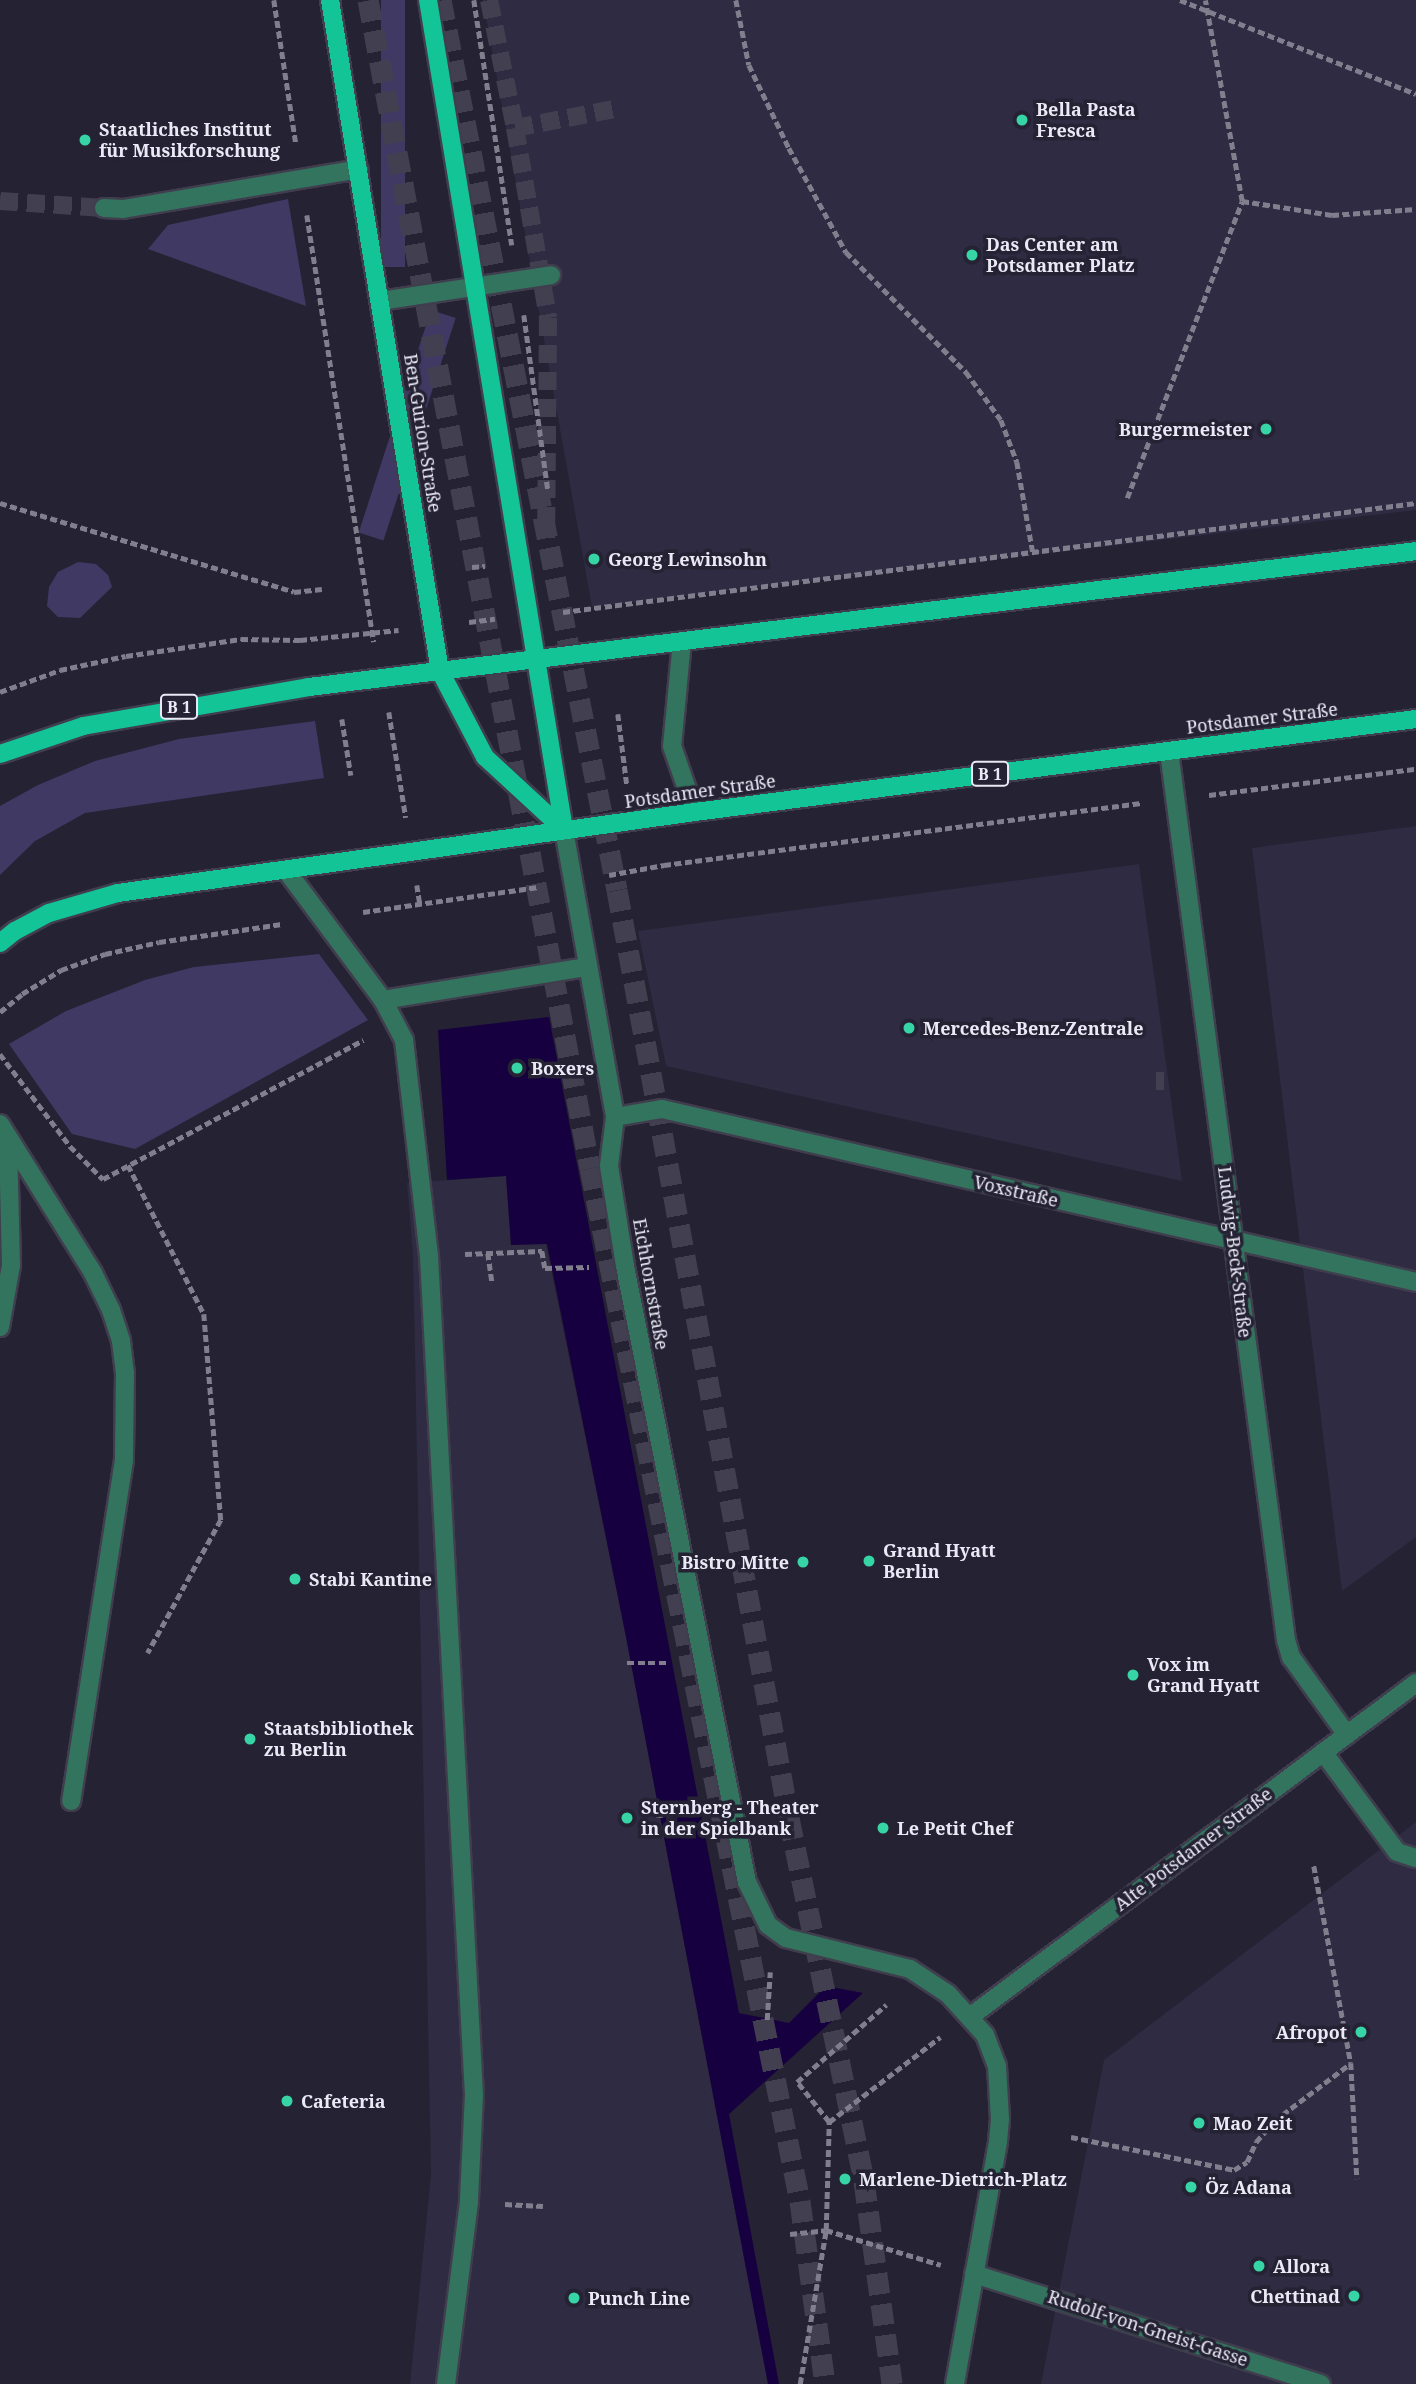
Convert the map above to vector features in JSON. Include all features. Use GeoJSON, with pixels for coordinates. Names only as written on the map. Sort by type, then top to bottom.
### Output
{"type":"FeatureCollection","features":[{"type":"Feature","properties":{"kind":"main road","name":"Ben-Gurion-Straße"},"geometry":{"type":"LineString","coordinates":[[330,0],[440,671],[485,757],[564,830]]}},
{"type":"Feature","properties":{"kind":"main road"},"geometry":{"type":"LineString","coordinates":[[428,0],[535,659]]}},
{"type":"Feature","properties":{"kind":"main road","name":"B 1"},"geometry":{"type":"LineString","coordinates":[[0,754],[83,726],[139,713],[384,678],[1416,551]]}},
{"type":"Feature","properties":{"kind":"main road","name":"Eichhornstraße"},"geometry":{"type":"LineString","coordinates":[[535,659],[564,830]]}},
{"type":"Feature","properties":{"kind":"main road","name":"Potsdamer Straße"},"geometry":{"type":"LineString","coordinates":[[0,943],[49,913],[118,893],[695,812],[1416,719]]}},
{"type":"Feature","properties":{"kind":"street"},"geometry":{"type":"LineString","coordinates":[[104,208],[123,209],[359,169]]}},
{"type":"Feature","properties":{"kind":"street"},"geometry":{"type":"LineString","coordinates":[[380,301],[551,275]]}},
{"type":"Feature","properties":{"kind":"street"},"geometry":{"type":"LineString","coordinates":[[682,641],[671,746],[695,812]]}},
{"type":"Feature","properties":{"kind":"street","name":"Ludwig-Beck-Straße"},"geometry":{"type":"LineString","coordinates":[[1169,751],[1286,1640],[1291,1657],[1347,1735]]}},
{"type":"Feature","properties":{"kind":"street","name":"Eichhornstraße"},"geometry":{"type":"LineString","coordinates":[[564,830],[615,1117],[609,1166],[625,1266],[738,1851],[759,1912],[768,1925],[786,1938],[910,1969],[948,1994],[971,2016]]}},
{"type":"Feature","properties":{"kind":"street"},"geometry":{"type":"LineString","coordinates":[[286,870],[383,1000],[404,1041],[429,1256],[474,2094],[469,2202],[446,2384]]}},
{"type":"Feature","properties":{"kind":"street"},"geometry":{"type":"LineString","coordinates":[[383,1000],[587,967]]}},
{"type":"Feature","properties":{"kind":"street","name":"Voxstraße"},"geometry":{"type":"LineString","coordinates":[[615,1117],[662,1109],[1416,1282]]}},
{"type":"Feature","properties":{"kind":"street"},"geometry":{"type":"LineString","coordinates":[[0,1327],[11,1265],[4,1130]]}},
{"type":"Feature","properties":{"kind":"street"},"geometry":{"type":"LineString","coordinates":[[4,1130],[93,1273],[114,1320],[125,1373],[124,1460],[71,1801]]}},
{"type":"Feature","properties":{"kind":"street","name":"Alte Potsdamer Straße"},"geometry":{"type":"LineString","coordinates":[[971,2016],[1416,1684]]}},
{"type":"Feature","properties":{"kind":"street"},"geometry":{"type":"LineString","coordinates":[[1323,1752],[1397,1852],[1416,1858]]}},
{"type":"Feature","properties":{"kind":"street"},"geometry":{"type":"LineString","coordinates":[[955,2384],[998,2143],[1000,2106],[992,2052],[971,2016]]}},
{"type":"Feature","properties":{"kind":"street","name":"Rudolf-von-Gneist-Gasse"},"geometry":{"type":"LineString","coordinates":[[974,2274],[1321,2384]]}},
{"type":"Feature","properties":{"kind":"path"},"geometry":{"type":"LineString","coordinates":[[274,0],[372,632],[384,678],[420,904]]}},
{"type":"Feature","properties":{"kind":"path"},"geometry":{"type":"LineString","coordinates":[[736,0],[749,65],[789,148],[846,252],[965,372],[1001,420],[1017,462],[1033,553]]}},
{"type":"Feature","properties":{"kind":"path"},"geometry":{"type":"LineString","coordinates":[[1180,0],[1416,94]]}},
{"type":"Feature","properties":{"kind":"path"},"geometry":{"type":"LineString","coordinates":[[1127,498],[1242,201],[1205,0]]}},
{"type":"Feature","properties":{"kind":"path"},"geometry":{"type":"LineString","coordinates":[[1242,201],[1332,215],[1416,209]]}},
{"type":"Feature","properties":{"kind":"path"},"geometry":{"type":"LineString","coordinates":[[0,503],[294,592],[322,589]]}},
{"type":"Feature","properties":{"kind":"path"},"geometry":{"type":"LineString","coordinates":[[631,604],[1416,503]]}},
{"type":"Feature","properties":{"kind":"path"},"geometry":{"type":"LineString","coordinates":[[0,692],[60,670],[126,656],[241,639],[300,640]]}},
{"type":"Feature","properties":{"kind":"path"},"geometry":{"type":"LineString","coordinates":[[618,714],[627,786]]}},
{"type":"Feature","properties":{"kind":"path"},"geometry":{"type":"LineString","coordinates":[[342,718],[351,775]]}},
{"type":"Feature","properties":{"kind":"path"},"geometry":{"type":"LineString","coordinates":[[1238,790],[1416,769]]}},
{"type":"Feature","properties":{"kind":"path"},"geometry":{"type":"LineString","coordinates":[[0,1012],[22,994],[61,970],[105,954],[159,942],[664,865],[1116,806]]}},
{"type":"Feature","properties":{"kind":"path"},"geometry":{"type":"LineString","coordinates":[[0,1054],[70,1146],[103,1179],[395,1023]]}},
{"type":"Feature","properties":{"kind":"path"},"geometry":{"type":"LineString","coordinates":[[128,1165],[204,1314],[221,1520],[149,1653]]}},
{"type":"Feature","properties":{"kind":"path"},"geometry":{"type":"LineString","coordinates":[[429,1256],[542,1251],[547,1269],[601,1266]]}},
{"type":"Feature","properties":{"kind":"path"},"geometry":{"type":"LineString","coordinates":[[488,1253],[492,1283]]}},
{"type":"Feature","properties":{"kind":"path"},"geometry":{"type":"LineString","coordinates":[[627,1663],[675,1662]]}},
{"type":"Feature","properties":{"kind":"path"},"geometry":{"type":"LineString","coordinates":[[656,1815],[705,1813]]}},
{"type":"Feature","properties":{"kind":"path"},"geometry":{"type":"LineString","coordinates":[[1314,1866],[1351,2063],[1357,2179]]}},
{"type":"Feature","properties":{"kind":"path"},"geometry":{"type":"LineString","coordinates":[[767,2020],[770,1977]]}},
{"type":"Feature","properties":{"kind":"path"},"geometry":{"type":"LineString","coordinates":[[800,2384],[826,2230],[829,2122],[797,2082],[886,2005]]}},
{"type":"Feature","properties":{"kind":"path"},"geometry":{"type":"LineString","coordinates":[[829,2122],[913,2056]]}},
{"type":"Feature","properties":{"kind":"path"},"geometry":{"type":"LineString","coordinates":[[1071,2137],[1234,2170],[1247,2162],[1256,2142],[1274,2121],[1351,2063]]}},
{"type":"Feature","properties":{"kind":"path"},"geometry":{"type":"LineString","coordinates":[[790,2234],[826,2230],[935,2264]]}},
{"type":"Feature","properties":{"kind":"path"},"geometry":{"type":"LineString","coordinates":[[803,2375],[808,2384]]}},
{"type":"Feature","properties":{"kind":"shaded area"},"geometry":{"type":"Polygon","coordinates":[[[381,0],[405,0],[405,267],[381,267],[381,0]]]}},
{"type":"Feature","properties":{"kind":"shaded area","name":"Das Center am Potsdamer Platz"},"geometry":{"type":"Polygon","coordinates":[[[483,0],[1416,0],[1416,510],[592,607],[483,0]]]}},
{"type":"Feature","properties":{"kind":"shaded area"},"geometry":{"type":"Polygon","coordinates":[[[288,199],[306,306],[148,249],[168,225],[288,199]]]}},
{"type":"Feature","properties":{"kind":"shaded area"},"geometry":{"type":"Polygon","coordinates":[[[431,310],[456,318],[383,541],[359,533],[431,310]]]}},
{"type":"Feature","properties":{"kind":"shaded area"},"geometry":{"type":"Polygon","coordinates":[[[78,562],[96,564],[108,575],[112,587],[80,618],[58,617],[47,606],[49,587],[58,572],[78,562]]]}},
{"type":"Feature","properties":{"kind":"shaded area"},"geometry":{"type":"Polygon","coordinates":[[[315,721],[324,778],[85,813],[35,841],[0,875],[0,806],[38,785],[95,761],[179,739],[315,721]]]}},
{"type":"Feature","properties":{"kind":"shaded area"},"geometry":{"type":"Polygon","coordinates":[[[1416,826],[1416,1537],[1342,1591],[1252,848],[1416,826]]]}},
{"type":"Feature","properties":{"kind":"shaded area","name":"Mercedes-Benz-Zentrale"},"geometry":{"type":"Polygon","coordinates":[[[1139,864],[1182,1181],[666,1066],[638,931],[1139,864]]]}},
{"type":"Feature","properties":{"kind":"shaded area"},"geometry":{"type":"Polygon","coordinates":[[[319,954],[368,1020],[135,1149],[72,1134],[9,1044],[66,1011],[145,980],[194,967],[319,954]]]}},
{"type":"Feature","properties":{"kind":"shaded area"},"geometry":{"type":"Polygon","coordinates":[[[549,1017],[739,2013],[789,2023],[826,1986],[863,1993],[729,2114],[779,2384],[768,2384],[626,1637],[547,1244],[511,1245],[506,1176],[447,1180],[438,1030],[549,1017]]]}},
{"type":"Feature","properties":{"kind":"shaded area"},"geometry":{"type":"Polygon","coordinates":[[[506,1176],[511,1244],[546,1244],[626,1637],[768,2384],[410,2384],[431,2175],[413,1254],[407,1183],[506,1176]]]}},
{"type":"Feature","properties":{"kind":"shaded area"},"geometry":{"type":"Polygon","coordinates":[[[1416,1822],[1416,2384],[1041,2384],[1104,2060],[1416,1822]]]}},
{"type":"Feature","properties":{"kind":"tunnel"},"geometry":{"type":"LineString","coordinates":[[368,0],[590,1168],[800,2201],[825,2384]]}},
{"type":"Feature","properties":{"kind":"tunnel"},"geometry":{"type":"LineString","coordinates":[[441,0],[617,890],[789,1818],[864,2181],[892,2384]]}},
{"type":"Feature","properties":{"kind":"tunnel"},"geometry":{"type":"LineString","coordinates":[[489,0],[515,128],[548,318],[546,538]]}},
{"type":"Feature","properties":{"kind":"tunnel"},"geometry":{"type":"LineString","coordinates":[[515,128],[615,109]]}},
{"type":"Feature","properties":{"kind":"tunnel"},"geometry":{"type":"LineString","coordinates":[[0,201],[104,208]]}},
{"type":"Feature","properties":{"kind":"tunnel"},"geometry":{"type":"LineString","coordinates":[[1156,1081],[1164,1081]]}},
{"type":"Feature","properties":{"kind":"place","name":"Bella Pasta Fresca"},"geometry":{"type":"Point","coordinates":[1022,120]}},
{"type":"Feature","properties":{"kind":"place","name":"Staatliches Institut für Musikforschung"},"geometry":{"type":"Point","coordinates":[85,140]}},
{"type":"Feature","properties":{"kind":"place","name":"Das Center am Potsdamer Platz"},"geometry":{"type":"Point","coordinates":[972,255]}},
{"type":"Feature","properties":{"kind":"place","name":"Burgermeister"},"geometry":{"type":"Point","coordinates":[1266,429]}},
{"type":"Feature","properties":{"kind":"place","name":"Georg Lewinsohn"},"geometry":{"type":"Point","coordinates":[594,559]}},
{"type":"Feature","properties":{"kind":"place","name":"Mercedes-Benz-Zentrale"},"geometry":{"type":"Point","coordinates":[909,1028]}},
{"type":"Feature","properties":{"kind":"place","name":"Boxers"},"geometry":{"type":"Point","coordinates":[517,1068]}},
{"type":"Feature","properties":{"kind":"place","name":"Grand Hyatt Berlin"},"geometry":{"type":"Point","coordinates":[869,1561]}},
{"type":"Feature","properties":{"kind":"place","name":"Bistro Mitte"},"geometry":{"type":"Point","coordinates":[803,1562]}},
{"type":"Feature","properties":{"kind":"place","name":"Stabi Kantine"},"geometry":{"type":"Point","coordinates":[295,1579]}},
{"type":"Feature","properties":{"kind":"place","name":"Vox im Grand Hyatt"},"geometry":{"type":"Point","coordinates":[1133,1675]}},
{"type":"Feature","properties":{"kind":"place","name":"Staatsbibliothek zu Berlin"},"geometry":{"type":"Point","coordinates":[250,1739]}},
{"type":"Feature","properties":{"kind":"place","name":"Sternberg - Theater in der Spielbank"},"geometry":{"type":"Point","coordinates":[627,1818]}},
{"type":"Feature","properties":{"kind":"place","name":"Le Petit Chef"},"geometry":{"type":"Point","coordinates":[883,1828]}},
{"type":"Feature","properties":{"kind":"place","name":"Afropot"},"geometry":{"type":"Point","coordinates":[1361,2032]}},
{"type":"Feature","properties":{"kind":"place","name":"Cafeteria"},"geometry":{"type":"Point","coordinates":[287,2101]}},
{"type":"Feature","properties":{"kind":"place","name":"Mao Zeit"},"geometry":{"type":"Point","coordinates":[1199,2123]}},
{"type":"Feature","properties":{"kind":"place","name":"Marlene-Dietrich-Platz"},"geometry":{"type":"Point","coordinates":[845,2179]}},
{"type":"Feature","properties":{"kind":"place","name":"Öz Adana"},"geometry":{"type":"Point","coordinates":[1191,2187]}},
{"type":"Feature","properties":{"kind":"place","name":"Allora"},"geometry":{"type":"Point","coordinates":[1259,2266]}},
{"type":"Feature","properties":{"kind":"place","name":"Chettinad"},"geometry":{"type":"Point","coordinates":[1354,2296]}},
{"type":"Feature","properties":{"kind":"place","name":"Punch Line"},"geometry":{"type":"Point","coordinates":[574,2298]}}]}
